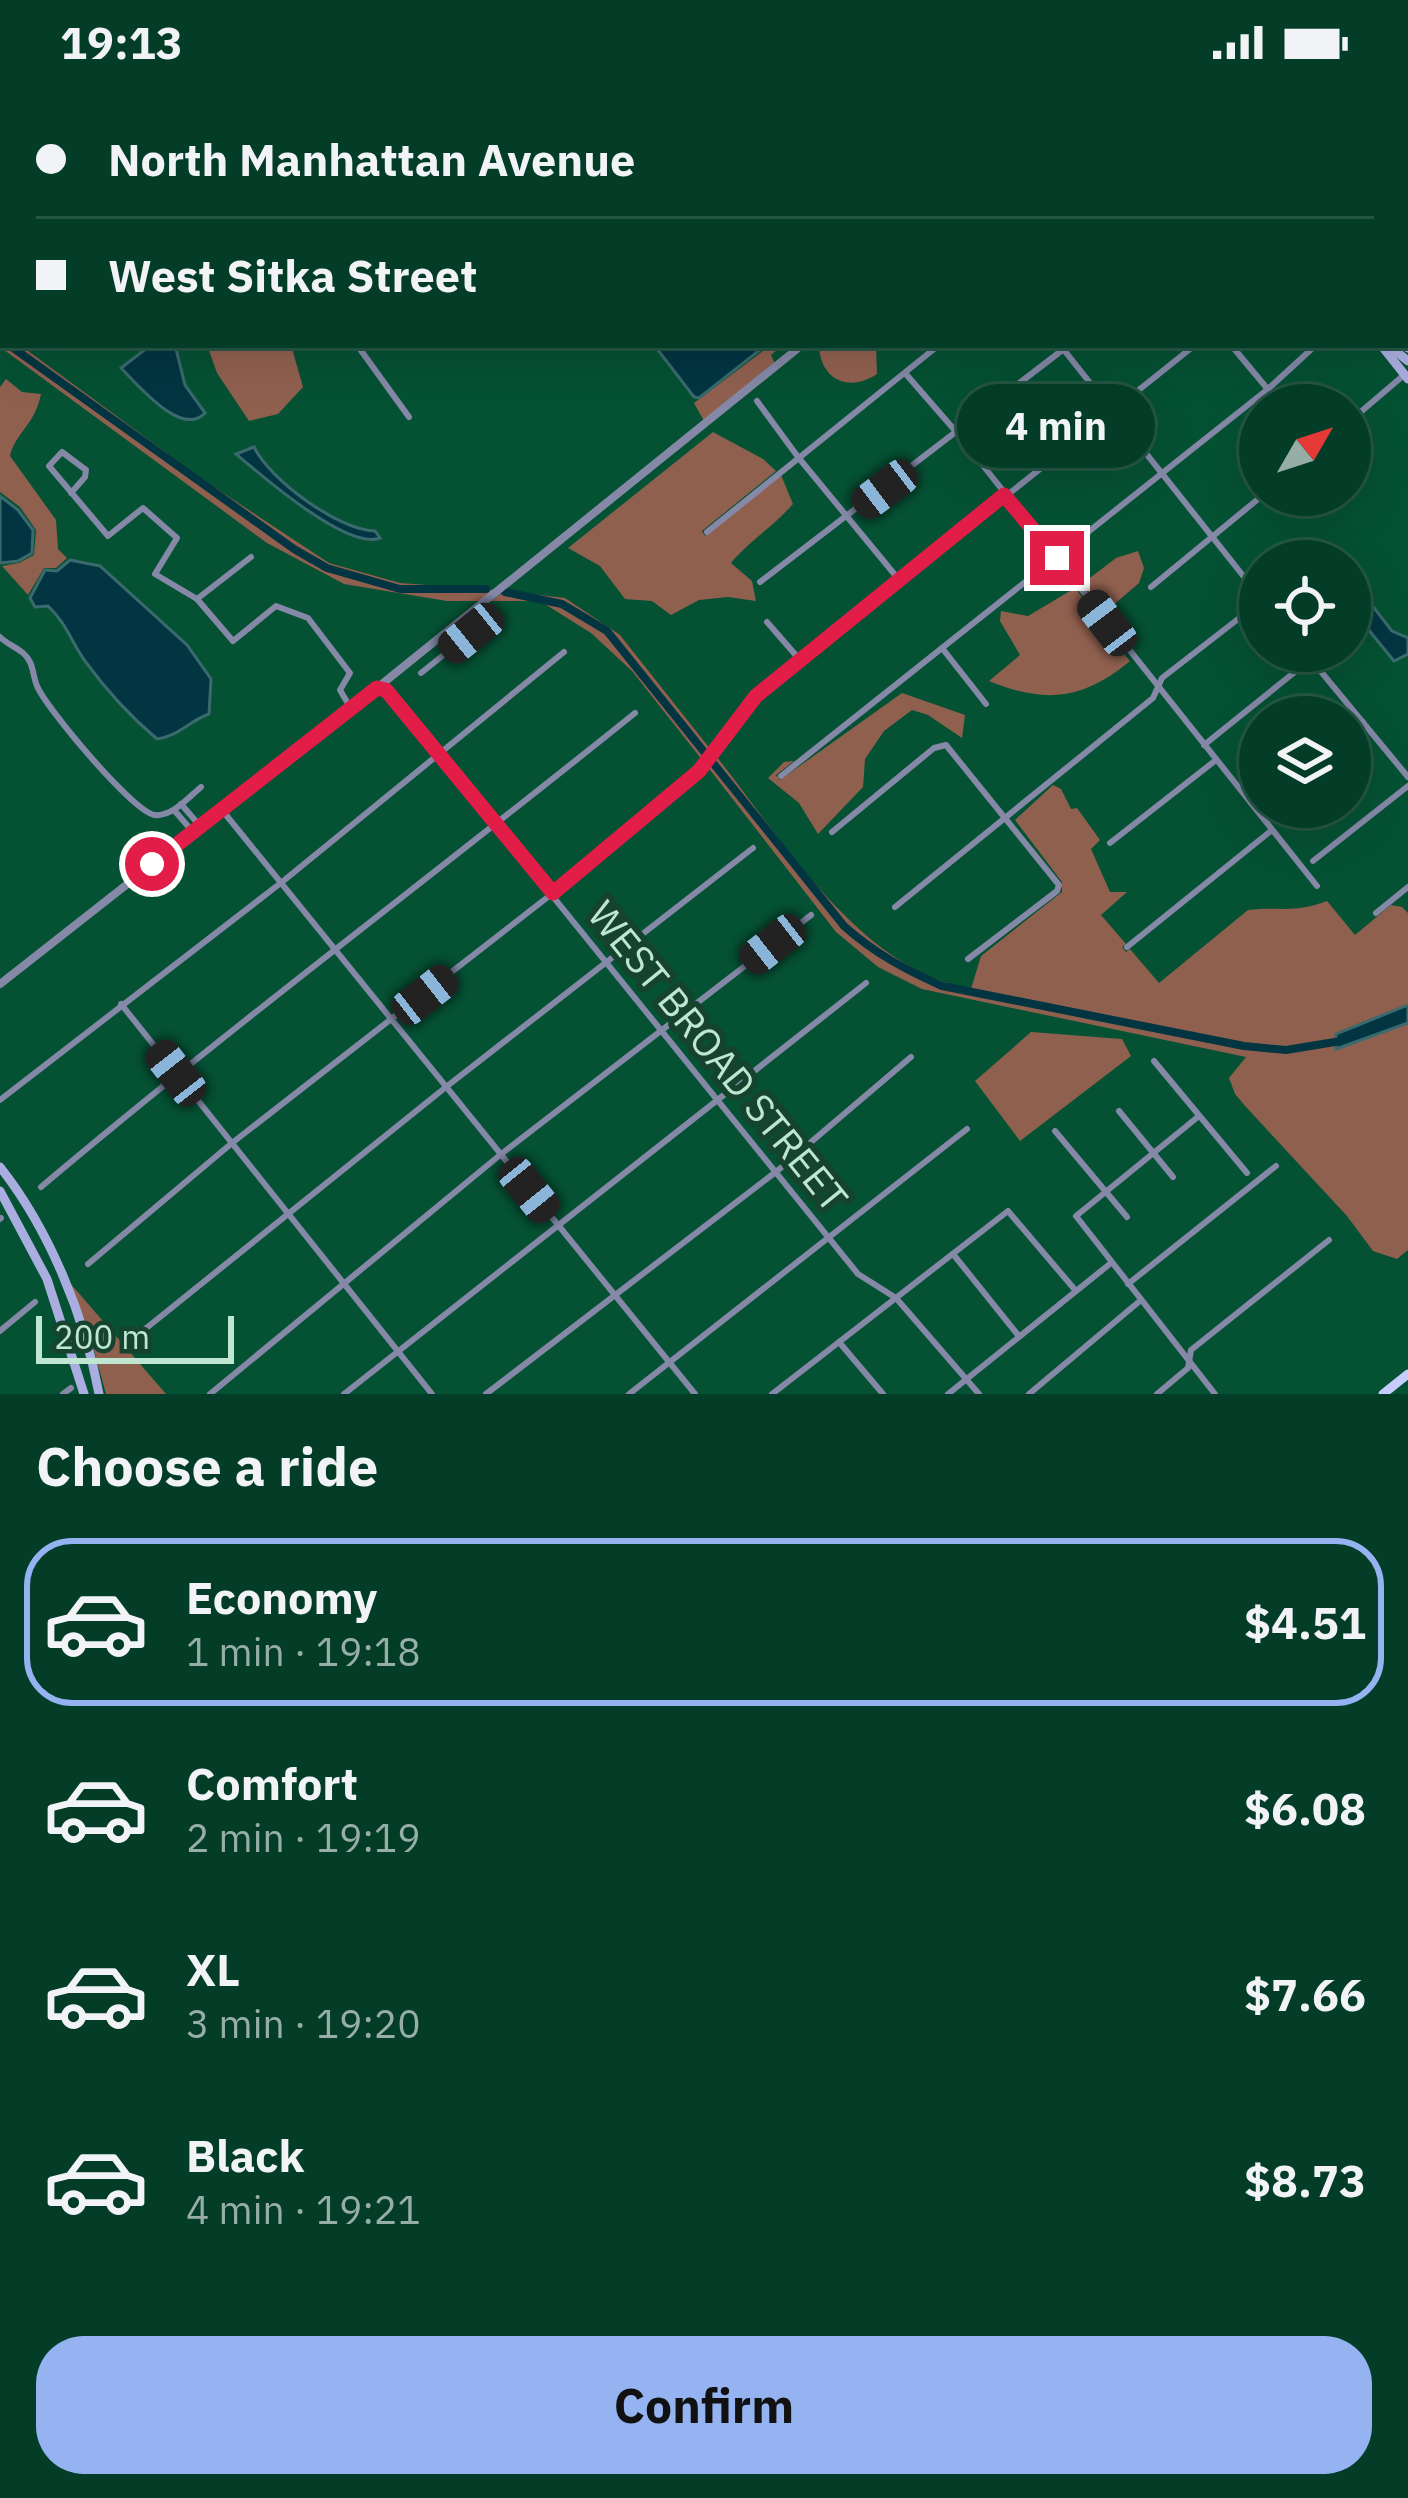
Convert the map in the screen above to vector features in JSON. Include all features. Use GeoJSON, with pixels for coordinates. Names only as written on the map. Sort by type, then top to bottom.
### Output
{"type":"FeatureCollection","features":[{"type":"Feature","properties":{"kind":"main road"},"geometry":{"type":"LineString","coordinates":[[1386,348],[1406,377]]}},
{"type":"Feature","properties":{"kind":"main road"},"geometry":{"type":"LineString","coordinates":[[0,1167],[41,1232],[69,1296],[93,1364],[98,1394]]}},
{"type":"Feature","properties":{"kind":"main road"},"geometry":{"type":"LineString","coordinates":[[0,1191],[46,1279],[84,1394]]}},
{"type":"Feature","properties":{"kind":"main road"},"geometry":{"type":"LineString","coordinates":[[1383,1394],[1408,1374]]}},
{"type":"Feature","properties":{"kind":"street"},"geometry":{"type":"LineString","coordinates":[[359,348],[409,417]]}},
{"type":"Feature","properties":{"kind":"street"},"geometry":{"type":"LineString","coordinates":[[0,984],[798,348]]}},
{"type":"Feature","properties":{"kind":"street"},"geometry":{"type":"LineString","coordinates":[[707,532],[935,348]]}},
{"type":"Feature","properties":{"kind":"street"},"geometry":{"type":"LineString","coordinates":[[760,582],[958,434],[1062,348]]}},
{"type":"Feature","properties":{"kind":"street"},"geometry":{"type":"LineString","coordinates":[[1066,348],[1239,570]]}},
{"type":"Feature","properties":{"kind":"street"},"geometry":{"type":"LineString","coordinates":[[88,1264],[232,1143],[553,893],[708,760],[746,706],[1191,348]]}},
{"type":"Feature","properties":{"kind":"street"},"geometry":{"type":"LineString","coordinates":[[1234,348],[1264,384]]}},
{"type":"Feature","properties":{"kind":"street"},"geometry":{"type":"LineString","coordinates":[[1273,384],[1313,348]]}},
{"type":"Feature","properties":{"kind":"street"},"geometry":{"type":"LineString","coordinates":[[905,373],[1239,790]]}},
{"type":"Feature","properties":{"kind":"street"},"geometry":{"type":"LineString","coordinates":[[1371,405],[1406,377]]}},
{"type":"Feature","properties":{"kind":"street"},"geometry":{"type":"LineString","coordinates":[[757,401],[900,581]]}},
{"type":"Feature","properties":{"kind":"street"},"geometry":{"type":"LineString","coordinates":[[781,776],[1239,412]]}},
{"type":"Feature","properties":{"kind":"street"},"geometry":{"type":"LineString","coordinates":[[71,493],[86,470],[62,452],[49,466],[71,493],[108,536],[143,508],[177,538],[155,574],[197,599],[232,641],[276,606],[308,618],[350,673],[340,690],[350,707]]}},
{"type":"Feature","properties":{"kind":"street"},"geometry":{"type":"LineString","coordinates":[[1151,587],[1239,515]]}},
{"type":"Feature","properties":{"kind":"street"},"geometry":{"type":"LineString","coordinates":[[197,599],[251,557]]}},
{"type":"Feature","properties":{"kind":"street"},"geometry":{"type":"LineString","coordinates":[[895,907],[1158,690],[1162,678],[1239,616]]}},
{"type":"Feature","properties":{"kind":"street"},"geometry":{"type":"LineString","coordinates":[[767,622],[800,660]]}},
{"type":"Feature","properties":{"kind":"street"},"geometry":{"type":"LineString","coordinates":[[421,673],[471,633]]}},
{"type":"Feature","properties":{"kind":"street"},"geometry":{"type":"LineString","coordinates":[[0,638],[23,653],[35,670],[37,686],[59,718],[134,807],[154,815],[178,806],[201,787]]}},
{"type":"Feature","properties":{"kind":"street"},"geometry":{"type":"LineString","coordinates":[[436,640],[446,653]]}},
{"type":"Feature","properties":{"kind":"street"},"geometry":{"type":"LineString","coordinates":[[942,648],[986,704]]}},
{"type":"Feature","properties":{"kind":"street"},"geometry":{"type":"LineString","coordinates":[[0,1100],[282,882],[564,652]]}},
{"type":"Feature","properties":{"kind":"street"},"geometry":{"type":"LineString","coordinates":[[1204,745],[1294,672]]}},
{"type":"Feature","properties":{"kind":"street"},"geometry":{"type":"LineString","coordinates":[[1321,672],[1341,696]]}},
{"type":"Feature","properties":{"kind":"street","name":"WEST BROAD STREET"},"geometry":{"type":"LineString","coordinates":[[377,688],[386,690],[553,893],[858,1274],[896,1298],[979,1394]]}},
{"type":"Feature","properties":{"kind":"street"},"geometry":{"type":"LineString","coordinates":[[41,1187],[176,1073],[635,713]]}},
{"type":"Feature","properties":{"kind":"street"},"geometry":{"type":"LineString","coordinates":[[1313,861],[1408,782],[1371,733]]}},
{"type":"Feature","properties":{"kind":"street"},"geometry":{"type":"LineString","coordinates":[[832,832],[934,748],[946,745],[1059,885],[968,959]]}},
{"type":"Feature","properties":{"kind":"street"},"geometry":{"type":"LineString","coordinates":[[1110,843],[1216,760]]}},
{"type":"Feature","properties":{"kind":"street"},"geometry":{"type":"LineString","coordinates":[[178,806],[196,829]]}},
{"type":"Feature","properties":{"kind":"street"},"geometry":{"type":"LineString","coordinates":[[222,810],[695,1394]]}},
{"type":"Feature","properties":{"kind":"street"},"geometry":{"type":"LineString","coordinates":[[1127,947],[1272,830],[1317,886]]}},
{"type":"Feature","properties":{"kind":"street"},"geometry":{"type":"LineString","coordinates":[[129,1342],[287,1212],[753,848]]}},
{"type":"Feature","properties":{"kind":"street"},"geometry":{"type":"LineString","coordinates":[[1376,913],[1408,887]]}},
{"type":"Feature","properties":{"kind":"street"},"geometry":{"type":"LineString","coordinates":[[210,1394],[500,1155],[811,915]]}},
{"type":"Feature","properties":{"kind":"street"},"geometry":{"type":"LineString","coordinates":[[344,1394],[866,983]]}},
{"type":"Feature","properties":{"kind":"street"},"geometry":{"type":"LineString","coordinates":[[121,1004],[432,1394]]}},
{"type":"Feature","properties":{"kind":"street"},"geometry":{"type":"LineString","coordinates":[[486,1394],[776,1171],[911,1057]]}},
{"type":"Feature","properties":{"kind":"street"},"geometry":{"type":"LineString","coordinates":[[1154,1061],[1246,1173]]}},
{"type":"Feature","properties":{"kind":"street"},"geometry":{"type":"LineString","coordinates":[[1119,1111],[1173,1177]]}},
{"type":"Feature","properties":{"kind":"street"},"geometry":{"type":"LineString","coordinates":[[1198,1116],[1076,1216],[1215,1394]]}},
{"type":"Feature","properties":{"kind":"street"},"geometry":{"type":"LineString","coordinates":[[629,1394],[968,1129]]}},
{"type":"Feature","properties":{"kind":"street"},"geometry":{"type":"LineString","coordinates":[[1055,1131],[1127,1216]]}},
{"type":"Feature","properties":{"kind":"street"},"geometry":{"type":"LineString","coordinates":[[1129,1285],[1276,1166]]}},
{"type":"Feature","properties":{"kind":"street"},"geometry":{"type":"LineString","coordinates":[[772,1394],[785,1390],[838,1341],[1008,1211],[1076,1291]]}},
{"type":"Feature","properties":{"kind":"street"},"geometry":{"type":"LineString","coordinates":[[1157,1394],[1188,1368],[1191,1350],[1328,1240]]}},
{"type":"Feature","properties":{"kind":"street"},"geometry":{"type":"LineString","coordinates":[[952,1253],[1018,1335]]}},
{"type":"Feature","properties":{"kind":"street"},"geometry":{"type":"LineString","coordinates":[[948,1394],[1111,1263]]}},
{"type":"Feature","properties":{"kind":"street"},"geometry":{"type":"LineString","coordinates":[[1029,1394],[1141,1300]]}},
{"type":"Feature","properties":{"kind":"street"},"geometry":{"type":"LineString","coordinates":[[0,1330],[35,1302]]}},
{"type":"Feature","properties":{"kind":"street"},"geometry":{"type":"LineString","coordinates":[[838,1341],[884,1394]]}},
{"type":"Feature","properties":{"kind":"shaded area"},"geometry":{"type":"Polygon","coordinates":[[[1,348],[24,348],[202,479],[329,563],[400,583],[494,590],[480,601],[447,601],[344,584],[267,543],[1,348]]]}},
{"type":"Feature","properties":{"kind":"shaded area"},"geometry":{"type":"Polygon","coordinates":[[[208,348],[292,348],[303,387],[278,414],[249,421],[217,373],[208,348]]]}},
{"type":"Feature","properties":{"kind":"shaded area"},"geometry":{"type":"Polygon","coordinates":[[[767,348],[779,348],[771,355],[775,364],[704,421],[694,403],[767,348]]]}},
{"type":"Feature","properties":{"kind":"shaded area"},"geometry":{"type":"Polygon","coordinates":[[[820,348],[876,348],[877,374],[856,382],[838,380],[820,348]]]}},
{"type":"Feature","properties":{"kind":"shaded area"},"geometry":{"type":"Polygon","coordinates":[[[6,379],[22,392],[41,394],[10,456],[56,520],[58,549],[67,558],[56,568],[44,568],[28,595],[2,566],[34,555],[36,530],[20,507],[0,492],[0,387],[6,379]]]}},
{"type":"Feature","properties":{"kind":"shaded area"},"geometry":{"type":"Polygon","coordinates":[[[713,432],[776,471],[702,531],[705,536],[781,475],[793,504],[731,563],[752,581],[756,601],[699,600],[671,615],[652,601],[625,599],[600,566],[568,548],[713,432]]]}},
{"type":"Feature","properties":{"kind":"shaded area"},"geometry":{"type":"Polygon","coordinates":[[[1138,551],[1144,568],[1139,583],[1104,613],[1082,584],[1116,558],[1138,551]]]}},
{"type":"Feature","properties":{"kind":"shaded area"},"geometry":{"type":"Polygon","coordinates":[[[1075,588],[1101,621],[1099,627],[1130,661],[1096,684],[1063,694],[1028,693],[989,681],[1020,655],[1000,621],[1001,611],[1028,616],[1075,588]]]}},
{"type":"Feature","properties":{"kind":"shaded area"},"geometry":{"type":"Polygon","coordinates":[[[504,591],[565,598],[620,635],[711,750],[703,761],[632,671],[591,633],[540,601],[491,601],[504,591]]]}},
{"type":"Feature","properties":{"kind":"shaded area"},"geometry":{"type":"Polygon","coordinates":[[[902,693],[965,715],[962,738],[912,710],[884,731],[865,759],[863,787],[818,834],[799,803],[768,778],[784,762],[794,761],[776,775],[780,780],[902,693]]]}},
{"type":"Feature","properties":{"kind":"shaded area"},"geometry":{"type":"Polygon","coordinates":[[[716,756],[796,861],[858,928],[893,956],[931,977],[971,989],[981,956],[1062,892],[1062,882],[1015,820],[1053,785],[1100,840],[1091,849],[1110,892],[1127,892],[1101,915],[1126,944],[1122,947],[1126,952],[1130,949],[1159,983],[1248,910],[1295,909],[1327,901],[1355,935],[1391,905],[1402,907],[1408,913],[1408,1005],[1336,1034],[1337,1049],[1408,1023],[1408,1250],[1397,1259],[1373,1251],[1235,1094],[1229,1078],[1246,1057],[922,989],[878,967],[836,932],[707,766],[716,756]]]}},
{"type":"Feature","properties":{"kind":"shaded area"},"geometry":{"type":"Polygon","coordinates":[[[1031,1032],[1122,1039],[1131,1056],[1020,1141],[975,1081],[1031,1032]]]}},
{"type":"Feature","properties":{"kind":"shaded area"},"geometry":{"type":"Polygon","coordinates":[[[69,1283],[166,1394],[106,1394],[69,1283]]]}},
{"type":"Feature","properties":{"kind":"water"},"geometry":{"type":"Polygon","coordinates":[[[147,348],[176,348],[185,385],[205,413],[195,419],[173,414],[121,368],[147,348]]]}},
{"type":"Feature","properties":{"kind":"water"},"geometry":{"type":"Polygon","coordinates":[[[656,348],[762,348],[699,398],[656,348]]]}},
{"type":"Feature","properties":{"kind":"water"},"geometry":{"type":"Polygon","coordinates":[[[254,447],[274,474],[307,501],[343,522],[375,531],[380,538],[348,533],[306,509],[236,454],[254,447]]]}},
{"type":"Feature","properties":{"kind":"water"},"geometry":{"type":"Polygon","coordinates":[[[0,496],[33,530],[32,553],[18,561],[0,563],[0,496]]]}},
{"type":"Feature","properties":{"kind":"water"},"geometry":{"type":"Polygon","coordinates":[[[70,560],[100,566],[187,645],[211,679],[209,714],[157,739],[119,703],[54,612],[48,606],[35,607],[30,598],[45,570],[57,571],[70,560]]]}},
{"type":"Feature","properties":{"kind":"water"},"geometry":{"type":"Polygon","coordinates":[[[1371,604],[1392,631],[1408,638],[1408,654],[1394,661],[1371,633],[1371,604]]]}},
{"type":"Feature","properties":{"kind":"water"},"geometry":{"type":"Polygon","coordinates":[[[1408,1005],[1408,1023],[1336,1049],[1336,1034],[1408,1005]]]}},
{"type":"Feature","properties":{"kind":"waterway"},"geometry":{"type":"LineString","coordinates":[[13,348],[327,568],[400,589],[486,589]]}},
{"type":"Feature","properties":{"kind":"waterway"},"geometry":{"type":"LineString","coordinates":[[505,592],[562,604],[607,631],[844,926],[903,967],[942,986],[1244,1046],[1286,1050],[1341,1041]]}},
{"type":"Feature","properties":{"kind":"route"},"geometry":{"type":"LineString","coordinates":[[152,864],[377,688],[386,690],[553,893],[699,771],[756,696],[1004,495],[1057,558]]}}]}
